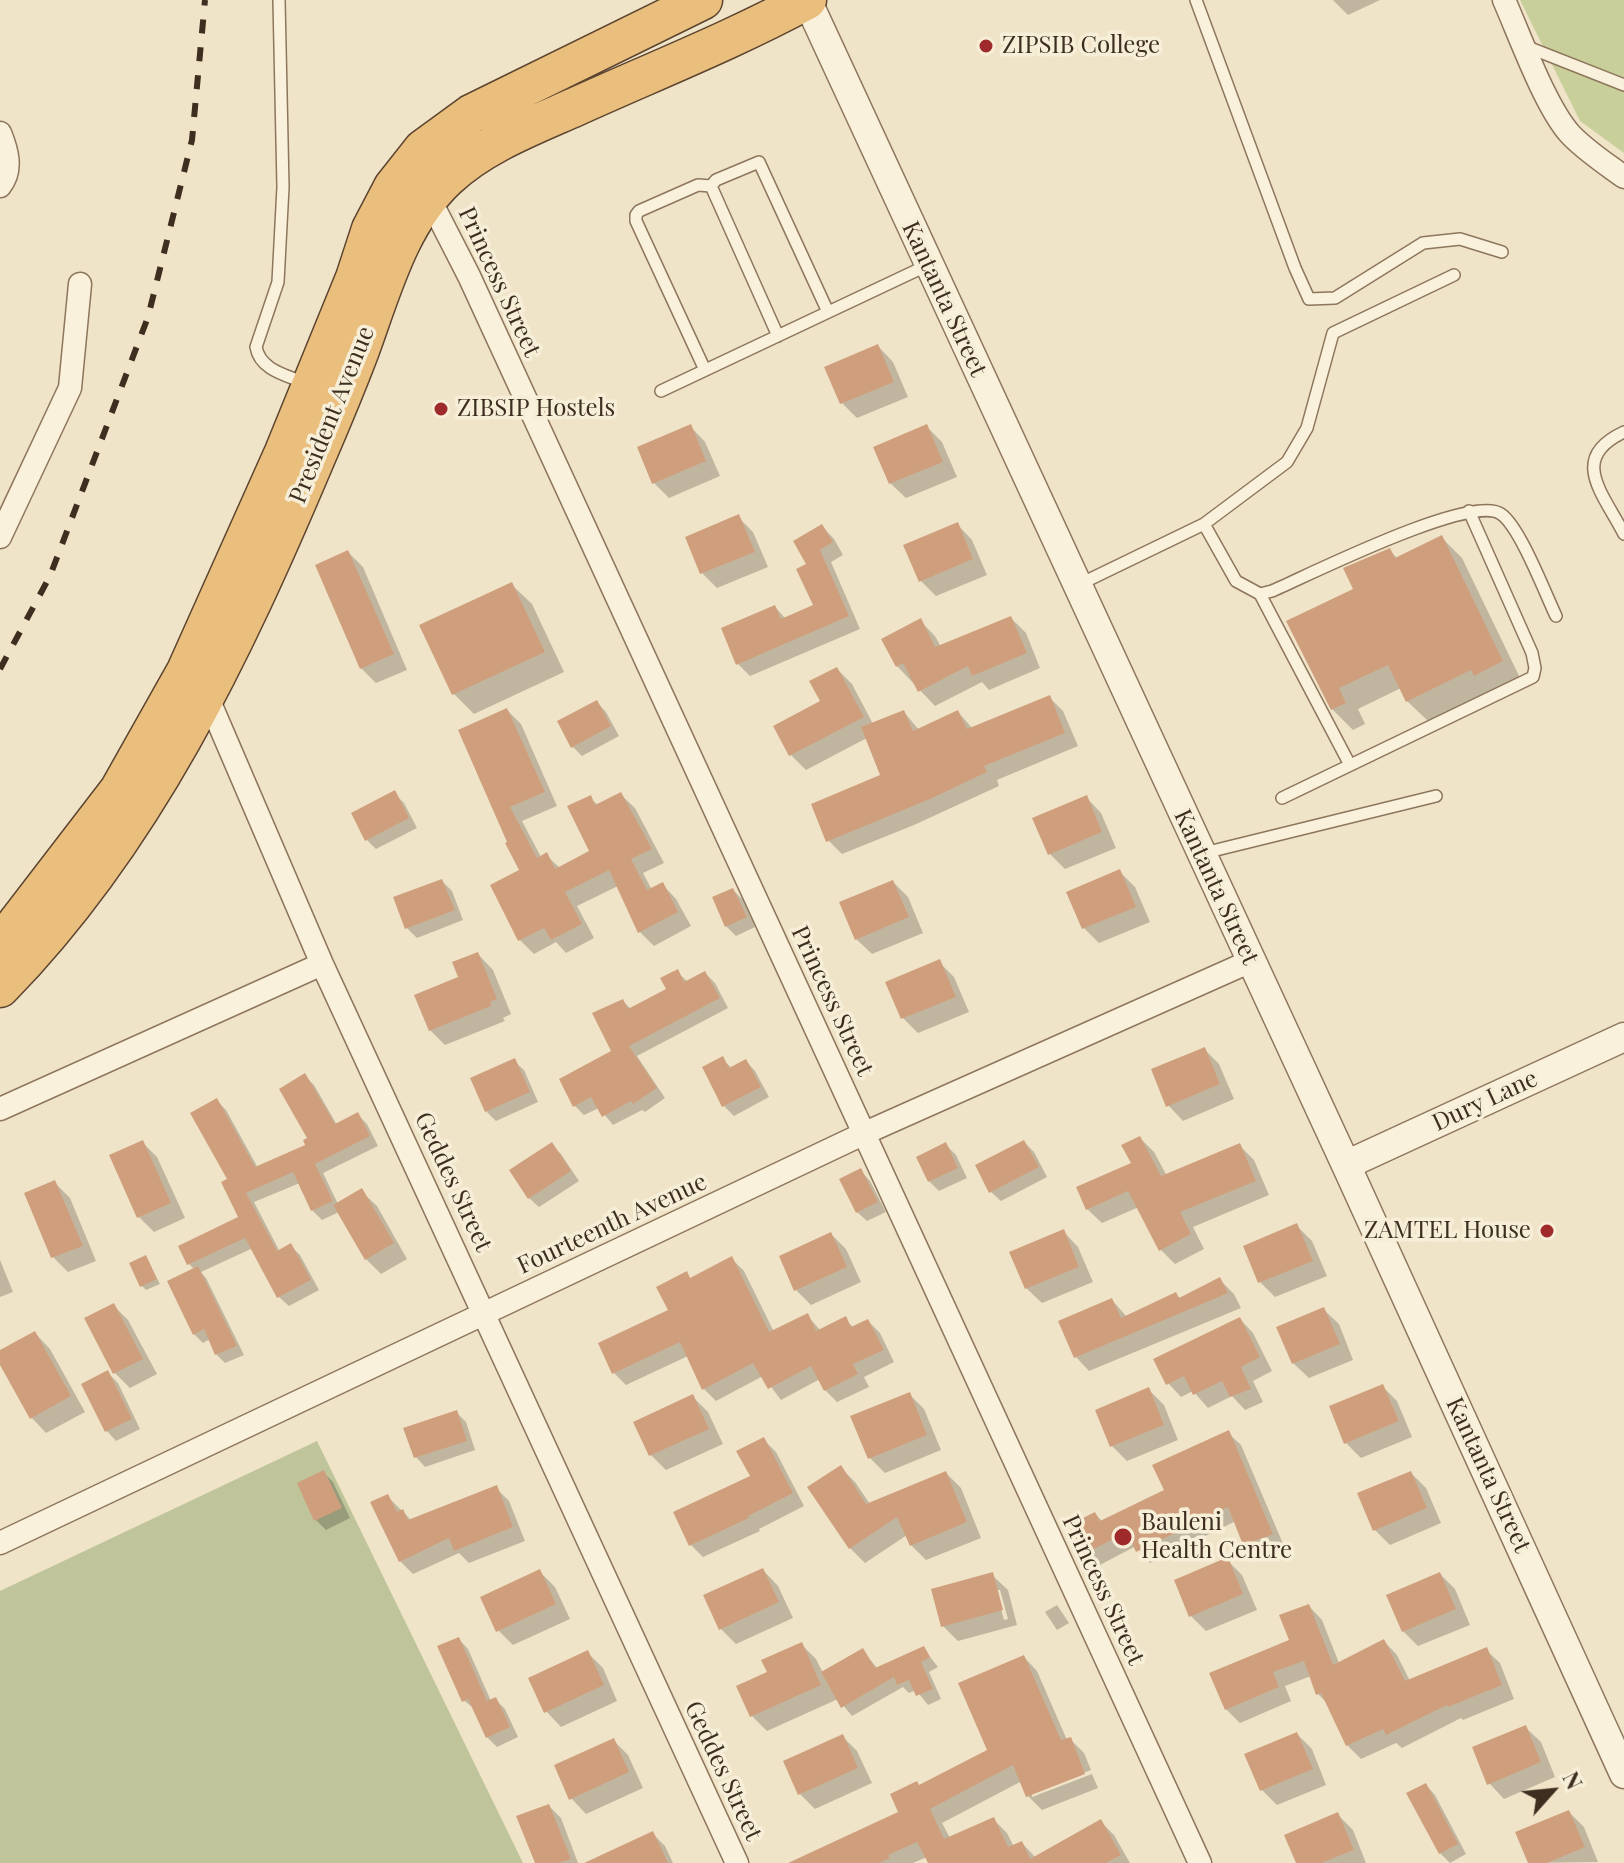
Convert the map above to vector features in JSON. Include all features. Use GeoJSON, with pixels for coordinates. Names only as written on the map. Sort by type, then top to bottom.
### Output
{"type":"FeatureCollection","features":[{"type":"Feature","properties":{"kind":"highway","name":"President Avenue"},"geometry":{"type":"LineString","coordinates":[[0,945],[119,790],[186,671],[284,452],[355,278],[371,229],[408,166],[441,134],[471,114],[703,0]]}},
{"type":"Feature","properties":{"kind":"highway","name":"President Avenue"},"geometry":{"type":"LineString","coordinates":[[0,988],[28,960],[145,806],[207,696],[313,464],[405,233],[429,197],[449,176],[528,128],[807,0]]}},
{"type":"Feature","properties":{"kind":"highway"},"geometry":{"type":"LineString","coordinates":[[632,35],[649,73]]}},
{"type":"Feature","properties":{"kind":"highway"},"geometry":{"type":"LineString","coordinates":[[471,114],[489,149]]}},
{"type":"Feature","properties":{"kind":"street","name":"Kantanta Street"},"geometry":{"type":"LineString","coordinates":[[807,0],[1624,1774]]}},
{"type":"Feature","properties":{"kind":"street"},"geometry":{"type":"LineString","coordinates":[[1504,0],[1553,107],[1569,132],[1624,177]]}},
{"type":"Feature","properties":{"kind":"street"},"geometry":{"type":"LineString","coordinates":[[0,133],[8,153],[5,179],[0,186]]}},
{"type":"Feature","properties":{"kind":"street","name":"Princess Street"},"geometry":{"type":"LineString","coordinates":[[408,166],[429,197],[469,276],[1200,1863]]}},
{"type":"Feature","properties":{"kind":"street"},"geometry":{"type":"LineString","coordinates":[[0,537],[70,388],[80,284]]}},
{"type":"Feature","properties":{"kind":"street","name":"Geddes Street"},"geometry":{"type":"LineString","coordinates":[[207,696],[322,964],[737,1863]]}},
{"type":"Feature","properties":{"kind":"street","name":"Fourteenth Avenue"},"geometry":{"type":"LineString","coordinates":[[0,1543],[865,1133],[1251,961]]}},
{"type":"Feature","properties":{"kind":"street"},"geometry":{"type":"LineString","coordinates":[[0,1109],[322,964]]}},
{"type":"Feature","properties":{"kind":"street","name":"Dury Lane"},"geometry":{"type":"LineString","coordinates":[[1346,1165],[1624,1037]]}},
{"type":"Feature","properties":{"kind":"lane"},"geometry":{"type":"LineString","coordinates":[[279,0],[283,187],[278,282],[256,347],[264,365],[311,386]]}},
{"type":"Feature","properties":{"kind":"lane"},"geometry":{"type":"LineString","coordinates":[[1196,0],[1309,299],[1335,298],[1423,243],[1460,239],[1502,252]]}},
{"type":"Feature","properties":{"kind":"lane"},"geometry":{"type":"LineString","coordinates":[[1524,46],[1624,85]]}},
{"type":"Feature","properties":{"kind":"lane"},"geometry":{"type":"LineString","coordinates":[[711,186],[716,180],[755,162],[761,164],[828,312]]}},
{"type":"Feature","properties":{"kind":"lane"},"geometry":{"type":"LineString","coordinates":[[705,370],[636,215],[698,185],[711,186]]}},
{"type":"Feature","properties":{"kind":"lane"},"geometry":{"type":"LineString","coordinates":[[711,186],[778,336]]}},
{"type":"Feature","properties":{"kind":"lane"},"geometry":{"type":"LineString","coordinates":[[661,391],[929,264]]}},
{"type":"Feature","properties":{"kind":"lane"},"geometry":{"type":"LineString","coordinates":[[1077,586],[1204,524],[1287,462],[1307,428],[1333,333],[1454,275]]}},
{"type":"Feature","properties":{"kind":"lane"},"geometry":{"type":"LineString","coordinates":[[1624,432],[1608,439],[1595,453],[1592,471],[1624,534]]}},
{"type":"Feature","properties":{"kind":"lane"},"geometry":{"type":"LineString","coordinates":[[1260,594],[1436,520],[1469,511],[1498,511],[1511,523],[1556,616]]}},
{"type":"Feature","properties":{"kind":"lane"},"geometry":{"type":"LineString","coordinates":[[1282,798],[1533,677],[1532,653],[1469,511]]}},
{"type":"Feature","properties":{"kind":"lane"},"geometry":{"type":"LineString","coordinates":[[1204,524],[1236,581],[1260,594],[1350,765]]}},
{"type":"Feature","properties":{"kind":"lane"},"geometry":{"type":"LineString","coordinates":[[1201,853],[1436,796]]}},
{"type":"Feature","properties":{"kind":"green space"},"geometry":{"type":"Polygon","coordinates":[[[1520,0],[1624,0],[1624,153],[1580,121],[1520,0]]]}},
{"type":"Feature","properties":{"kind":"green space"},"geometry":{"type":"Polygon","coordinates":[[[317,1441],[523,1863],[0,1863],[0,1591],[317,1441]]]}},
{"type":"Feature","properties":{"kind":"building"},"geometry":{"type":"Polygon","coordinates":[[[878,344],[894,382],[840,404],[824,367],[878,344]]]}},
{"type":"Feature","properties":{"kind":"building"},"geometry":{"type":"Polygon","coordinates":[[[691,424],[706,461],[652,484],[637,447],[691,424]]]}},
{"type":"Feature","properties":{"kind":"building"},"geometry":{"type":"Polygon","coordinates":[[[927,424],[943,462],[889,484],[873,447],[927,424]]]}},
{"type":"Feature","properties":{"kind":"building"},"geometry":{"type":"Polygon","coordinates":[[[739,514],[755,552],[700,574],[685,537],[739,514]]]}},
{"type":"Feature","properties":{"kind":"building"},"geometry":{"type":"Polygon","coordinates":[[[958,522],[973,559],[919,582],[903,545],[958,522]]]}},
{"type":"Feature","properties":{"kind":"building"},"geometry":{"type":"Polygon","coordinates":[[[822,524],[833,542],[820,550],[849,616],[736,665],[721,628],[775,605],[781,619],[813,605],[796,569],[806,564],[793,541],[822,524]]]}},
{"type":"Feature","properties":{"kind":"building"},"geometry":{"type":"Polygon","coordinates":[[[1442,535],[1503,661],[1474,676],[1471,670],[1406,702],[1388,665],[1339,688],[1346,703],[1331,710],[1286,621],[1353,589],[1343,568],[1390,548],[1395,558],[1442,535]]]}},
{"type":"Feature","properties":{"kind":"building"},"geometry":{"type":"Polygon","coordinates":[[[348,550],[394,654],[360,669],[315,565],[348,550]]]}},
{"type":"Feature","properties":{"kind":"building"},"geometry":{"type":"Polygon","coordinates":[[[512,582],[545,652],[452,695],[419,625],[512,582]]]}},
{"type":"Feature","properties":{"kind":"building"},"geometry":{"type":"Polygon","coordinates":[[[1011,616],[1027,653],[972,676],[968,666],[918,692],[903,663],[896,667],[881,639],[921,618],[935,647],[1011,616]]]}},
{"type":"Feature","properties":{"kind":"building"},"geometry":{"type":"Polygon","coordinates":[[[837,667],[864,717],[789,756],[773,726],[820,701],[809,681],[837,667]]]}},
{"type":"Feature","properties":{"kind":"building"},"geometry":{"type":"Polygon","coordinates":[[[1050,695],[1065,733],[984,766],[987,772],[930,799],[826,842],[811,804],[880,775],[861,727],[904,710],[913,731],[958,710],[967,729],[1050,695]]]}},
{"type":"Feature","properties":{"kind":"building"},"geometry":{"type":"Polygon","coordinates":[[[597,700],[611,726],[571,748],[557,721],[597,700]]]}},
{"type":"Feature","properties":{"kind":"building"},"geometry":{"type":"Polygon","coordinates":[[[507,708],[545,792],[510,807],[537,858],[547,852],[555,869],[589,851],[567,806],[591,795],[595,805],[621,792],[652,849],[631,859],[647,890],[663,882],[678,912],[638,933],[609,870],[565,892],[582,924],[551,940],[544,928],[518,941],[490,885],[519,870],[458,730],[507,708]]]}},
{"type":"Feature","properties":{"kind":"building"},"geometry":{"type":"Polygon","coordinates":[[[395,790],[409,818],[365,841],[351,813],[395,790]]]}},
{"type":"Feature","properties":{"kind":"building"},"geometry":{"type":"Polygon","coordinates":[[[1087,795],[1102,832],[1048,855],[1032,818],[1087,795]]]}},
{"type":"Feature","properties":{"kind":"building"},"geometry":{"type":"Polygon","coordinates":[[[1120,869],[1136,907],[1082,929],[1066,892],[1120,869]]]}},
{"type":"Feature","properties":{"kind":"building"},"geometry":{"type":"Polygon","coordinates":[[[442,879],[455,910],[405,929],[393,897],[442,879]]]}},
{"type":"Feature","properties":{"kind":"building"},"geometry":{"type":"Polygon","coordinates":[[[893,880],[909,917],[855,940],[839,902],[893,880]]]}},
{"type":"Feature","properties":{"kind":"building"},"geometry":{"type":"Polygon","coordinates":[[[733,888],[747,917],[725,927],[712,897],[733,888]]]}},
{"type":"Feature","properties":{"kind":"building"},"geometry":{"type":"Polygon","coordinates":[[[478,952],[497,999],[490,1002],[491,1006],[429,1031],[414,995],[458,977],[452,962],[478,952]]]}},
{"type":"Feature","properties":{"kind":"building"},"geometry":{"type":"Polygon","coordinates":[[[940,959],[956,997],[901,1019],[885,982],[940,959]]]}},
{"type":"Feature","properties":{"kind":"building"},"geometry":{"type":"Polygon","coordinates":[[[678,969],[684,982],[705,971],[720,998],[629,1046],[657,1088],[633,1104],[631,1101],[602,1117],[591,1097],[573,1107],[559,1079],[611,1051],[592,1013],[623,999],[628,1009],[666,989],[660,978],[678,969]]]}},
{"type":"Feature","properties":{"kind":"building"},"geometry":{"type":"Polygon","coordinates":[[[1205,1047],[1220,1084],[1166,1107],[1151,1069],[1205,1047]]]}},
{"type":"Feature","properties":{"kind":"building"},"geometry":{"type":"Polygon","coordinates":[[[723,1056],[729,1068],[746,1059],[761,1087],[722,1107],[702,1067],[723,1056]]]}},
{"type":"Feature","properties":{"kind":"building"},"geometry":{"type":"Polygon","coordinates":[[[515,1058],[530,1092],[485,1112],[470,1078],[515,1058]]]}},
{"type":"Feature","properties":{"kind":"building"},"geometry":{"type":"Polygon","coordinates":[[[305,1073],[335,1124],[358,1112],[370,1136],[315,1164],[333,1201],[311,1211],[293,1172],[246,1193],[277,1251],[291,1243],[311,1280],[277,1298],[245,1238],[187,1265],[178,1246],[238,1217],[221,1182],[227,1179],[190,1113],[217,1098],[255,1167],[305,1145],[303,1140],[307,1138],[279,1089],[305,1073]]]}},
{"type":"Feature","properties":{"kind":"building"},"geometry":{"type":"Polygon","coordinates":[[[1140,1136],[1161,1176],[1240,1143],[1256,1181],[1180,1212],[1191,1234],[1159,1251],[1128,1191],[1086,1210],[1076,1187],[1131,1163],[1121,1145],[1140,1136]]]}},
{"type":"Feature","properties":{"kind":"building"},"geometry":{"type":"Polygon","coordinates":[[[143,1140],[171,1203],[137,1218],[109,1155],[143,1140]]]}},
{"type":"Feature","properties":{"kind":"building"},"geometry":{"type":"Polygon","coordinates":[[[1024,1140],[1039,1167],[989,1193],[975,1165],[1024,1140]]]}},
{"type":"Feature","properties":{"kind":"building"},"geometry":{"type":"Polygon","coordinates":[[[552,1142],[571,1171],[528,1199],[509,1170],[552,1142]]]}},
{"type":"Feature","properties":{"kind":"building"},"geometry":{"type":"Polygon","coordinates":[[[946,1142],[958,1168],[928,1182],[916,1157],[946,1142]]]}},
{"type":"Feature","properties":{"kind":"building"},"geometry":{"type":"Polygon","coordinates":[[[861,1168],[878,1202],[856,1213],[839,1179],[861,1168]]]}},
{"type":"Feature","properties":{"kind":"building"},"geometry":{"type":"Polygon","coordinates":[[[55,1180],[83,1246],[51,1258],[24,1193],[55,1180]]]}},
{"type":"Feature","properties":{"kind":"building"},"geometry":{"type":"Polygon","coordinates":[[[362,1188],[394,1243],[365,1260],[333,1205],[362,1188]]]}},
{"type":"Feature","properties":{"kind":"building"},"geometry":{"type":"Polygon","coordinates":[[[1297,1223],[1313,1261],[1258,1283],[1243,1246],[1297,1223]]]}},
{"type":"Feature","properties":{"kind":"building"},"geometry":{"type":"Polygon","coordinates":[[[1064,1229],[1079,1267],[1025,1289],[1009,1252],[1064,1229]]]}},
{"type":"Feature","properties":{"kind":"building"},"geometry":{"type":"Polygon","coordinates":[[[831,1232],[847,1267],[794,1291],[779,1256],[831,1232]]]}},
{"type":"Feature","properties":{"kind":"building"},"geometry":{"type":"Polygon","coordinates":[[[146,1255],[157,1279],[140,1287],[129,1263],[146,1255]]]}},
{"type":"Feature","properties":{"kind":"building"},"geometry":{"type":"Polygon","coordinates":[[[732,1256],[769,1332],[808,1313],[816,1331],[846,1316],[851,1327],[868,1319],[884,1350],[853,1364],[858,1374],[824,1391],[811,1366],[768,1389],[753,1363],[702,1390],[680,1342],[612,1374],[598,1343],[668,1310],[656,1287],[687,1271],[690,1278],[732,1256]]]}},
{"type":"Feature","properties":{"kind":"building"},"geometry":{"type":"Polygon","coordinates":[[[198,1266],[237,1346],[215,1355],[204,1329],[193,1335],[167,1281],[198,1266]]]}},
{"type":"Feature","properties":{"kind":"building"},"geometry":{"type":"Polygon","coordinates":[[[1220,1277],[1228,1293],[1074,1358],[1058,1321],[1112,1298],[1121,1318],[1176,1292],[1179,1298],[1220,1277]]]}},
{"type":"Feature","properties":{"kind":"building"},"geometry":{"type":"Polygon","coordinates":[[[114,1303],[143,1359],[113,1374],[84,1318],[114,1303]]]}},
{"type":"Feature","properties":{"kind":"building"},"geometry":{"type":"Polygon","coordinates":[[[1324,1307],[1340,1344],[1292,1364],[1276,1327],[1324,1307]]]}},
{"type":"Feature","properties":{"kind":"building"},"geometry":{"type":"Polygon","coordinates":[[[1240,1317],[1260,1357],[1241,1367],[1251,1389],[1230,1397],[1222,1381],[1193,1395],[1184,1376],[1166,1385],[1153,1359],[1240,1317]]]}},
{"type":"Feature","properties":{"kind":"building"},"geometry":{"type":"Polygon","coordinates":[[[35,1331],[71,1396],[30,1419],[0,1365],[0,1350],[35,1331]]]}},
{"type":"Feature","properties":{"kind":"building"},"geometry":{"type":"Polygon","coordinates":[[[108,1370],[132,1419],[105,1432],[81,1384],[108,1370]]]}},
{"type":"Feature","properties":{"kind":"building"},"geometry":{"type":"Polygon","coordinates":[[[1383,1384],[1399,1421],[1344,1444],[1329,1406],[1383,1384]]]}},
{"type":"Feature","properties":{"kind":"building"},"geometry":{"type":"Polygon","coordinates":[[[1149,1387],[1164,1425],[1110,1447],[1095,1410],[1149,1387]]]}},
{"type":"Feature","properties":{"kind":"building"},"geometry":{"type":"Polygon","coordinates":[[[910,1392],[927,1435],[868,1459],[850,1416],[910,1392]]]}},
{"type":"Feature","properties":{"kind":"building"},"geometry":{"type":"Polygon","coordinates":[[[693,1394],[709,1429],[649,1456],[633,1422],[693,1394]]]}},
{"type":"Feature","properties":{"kind":"building"},"geometry":{"type":"Polygon","coordinates":[[[457,1410],[467,1441],[414,1458],[403,1428],[457,1410]]]}},
{"type":"Feature","properties":{"kind":"building"},"geometry":{"type":"Polygon","coordinates":[[[1229,1430],[1273,1534],[1243,1545],[1228,1507],[1136,1552],[1127,1532],[1084,1554],[1069,1525],[1095,1512],[1100,1521],[1164,1490],[1152,1465],[1229,1430]]]}},
{"type":"Feature","properties":{"kind":"building"},"geometry":{"type":"Polygon","coordinates":[[[764,1437],[793,1493],[689,1546],[673,1512],[750,1476],[736,1451],[764,1437]]]}},
{"type":"Feature","properties":{"kind":"building"},"geometry":{"type":"Polygon","coordinates":[[[841,1465],[866,1504],[946,1471],[967,1522],[910,1546],[897,1517],[849,1549],[807,1487],[841,1465]]]}},
{"type":"Feature","properties":{"kind":"building"},"geometry":{"type":"Polygon","coordinates":[[[324,1470],[342,1508],[314,1521],[297,1483],[324,1470]]]}},
{"type":"Feature","properties":{"kind":"building"},"geometry":{"type":"Polygon","coordinates":[[[1411,1471],[1427,1508],[1373,1531],[1357,1493],[1411,1471]]]}},
{"type":"Feature","properties":{"kind":"building"},"geometry":{"type":"Polygon","coordinates":[[[497,1485],[513,1527],[454,1551],[449,1538],[399,1562],[370,1502],[388,1494],[397,1512],[403,1509],[408,1520],[497,1485]]]}},
{"type":"Feature","properties":{"kind":"building"},"geometry":{"type":"Polygon","coordinates":[[[1228,1557],[1243,1594],[1189,1617],[1174,1580],[1228,1557]]]}},
{"type":"Feature","properties":{"kind":"building"},"geometry":{"type":"Polygon","coordinates":[[[763,1568],[779,1602],[719,1630],[703,1595],[763,1568]]]}},
{"type":"Feature","properties":{"kind":"building"},"geometry":{"type":"Polygon","coordinates":[[[540,1569],[556,1604],[496,1632],[480,1597],[540,1569]]]}},
{"type":"Feature","properties":{"kind":"building"},"geometry":{"type":"Polygon","coordinates":[[[993,1572],[1003,1610],[941,1627],[931,1589],[993,1572]]]}},
{"type":"Feature","properties":{"kind":"building"},"geometry":{"type":"Polygon","coordinates":[[[1440,1572],[1456,1609],[1402,1632],[1386,1595],[1440,1572]]]}},
{"type":"Feature","properties":{"kind":"building"},"geometry":{"type":"Polygon","coordinates":[[[1309,1604],[1333,1665],[1384,1639],[1405,1681],[1487,1647],[1502,1685],[1447,1705],[1386,1735],[1383,1729],[1346,1746],[1321,1693],[1316,1695],[1304,1661],[1273,1672],[1279,1687],[1225,1710],[1209,1673],[1289,1640],[1279,1615],[1309,1604]]]}},
{"type":"Feature","properties":{"kind":"building"},"geometry":{"type":"Polygon","coordinates":[[[459,1637],[487,1701],[496,1697],[510,1727],[486,1738],[468,1699],[462,1702],[437,1646],[459,1637]]]}},
{"type":"Feature","properties":{"kind":"building"},"geometry":{"type":"Polygon","coordinates":[[[802,1642],[821,1685],[750,1717],[736,1686],[767,1672],[761,1660],[802,1642]]]}},
{"type":"Feature","properties":{"kind":"building"},"geometry":{"type":"Polygon","coordinates":[[[924,1646],[930,1657],[921,1662],[933,1689],[916,1696],[909,1680],[897,1685],[894,1677],[841,1708],[821,1672],[863,1648],[875,1668],[924,1646]]]}},
{"type":"Feature","properties":{"kind":"building"},"geometry":{"type":"Polygon","coordinates":[[[588,1650],[604,1685],[544,1713],[528,1678],[588,1650]]]}},
{"type":"Feature","properties":{"kind":"building"},"geometry":{"type":"Polygon","coordinates":[[[1024,1655],[1061,1740],[1071,1737],[1085,1774],[1026,1797],[1013,1765],[930,1809],[944,1839],[994,1817],[1008,1847],[1022,1841],[1030,1859],[1101,1819],[1121,1855],[1106,1863],[928,1863],[917,1842],[888,1855],[890,1858],[879,1863],[788,1863],[898,1812],[890,1794],[917,1781],[919,1785],[987,1750],[958,1683],[1024,1655]]]}},
{"type":"Feature","properties":{"kind":"building"},"geometry":{"type":"Polygon","coordinates":[[[1526,1725],[1541,1762],[1487,1785],[1472,1747],[1526,1725]]]}},
{"type":"Feature","properties":{"kind":"building"},"geometry":{"type":"Polygon","coordinates":[[[1297,1732],[1313,1769],[1260,1791],[1244,1754],[1297,1732]]]}},
{"type":"Feature","properties":{"kind":"building"},"geometry":{"type":"Polygon","coordinates":[[[843,1734],[858,1768],[798,1795],[783,1761],[843,1734]]]}},
{"type":"Feature","properties":{"kind":"building"},"geometry":{"type":"Polygon","coordinates":[[[614,1738],[629,1772],[569,1800],[554,1765],[614,1738]]]}},
{"type":"Feature","properties":{"kind":"building"},"geometry":{"type":"Polygon","coordinates":[[[1426,1783],[1458,1844],[1439,1854],[1406,1793],[1426,1783]]]}},
{"type":"Feature","properties":{"kind":"building"},"geometry":{"type":"Polygon","coordinates":[[[549,1804],[571,1859],[559,1863],[535,1863],[516,1816],[549,1804]]]}},
{"type":"Feature","properties":{"kind":"building"},"geometry":{"type":"Polygon","coordinates":[[[1569,1810],[1585,1847],[1547,1863],[1528,1863],[1515,1832],[1569,1810]]]}},
{"type":"Feature","properties":{"kind":"building"},"geometry":{"type":"Polygon","coordinates":[[[1338,1812],[1354,1850],[1321,1863],[1296,1863],[1284,1835],[1338,1812]]]}},
{"type":"Feature","properties":{"kind":"building"},"geometry":{"type":"Polygon","coordinates":[[[653,1831],[668,1863],[584,1863],[653,1831]]]}},
{"type":"Feature","properties":{"kind":"railway"},"geometry":{"type":"LineString","coordinates":[[0,669],[50,576],[148,317],[192,140],[205,0]]}},
{"type":"Feature","properties":{"kind":"place","name":"ZIPSIB College"},"geometry":{"type":"Point","coordinates":[986,46]}},
{"type":"Feature","properties":{"kind":"place","name":"ZIBSIP Hostels"},"geometry":{"type":"Point","coordinates":[441,409]}},
{"type":"Feature","properties":{"kind":"place","name":"ZAMTEL House"},"geometry":{"type":"Point","coordinates":[1547,1231]}},
{"type":"Feature","properties":{"kind":"place","name":"Bauleni Health Centre"},"geometry":{"type":"Point","coordinates":[1123,1537]}}]}
